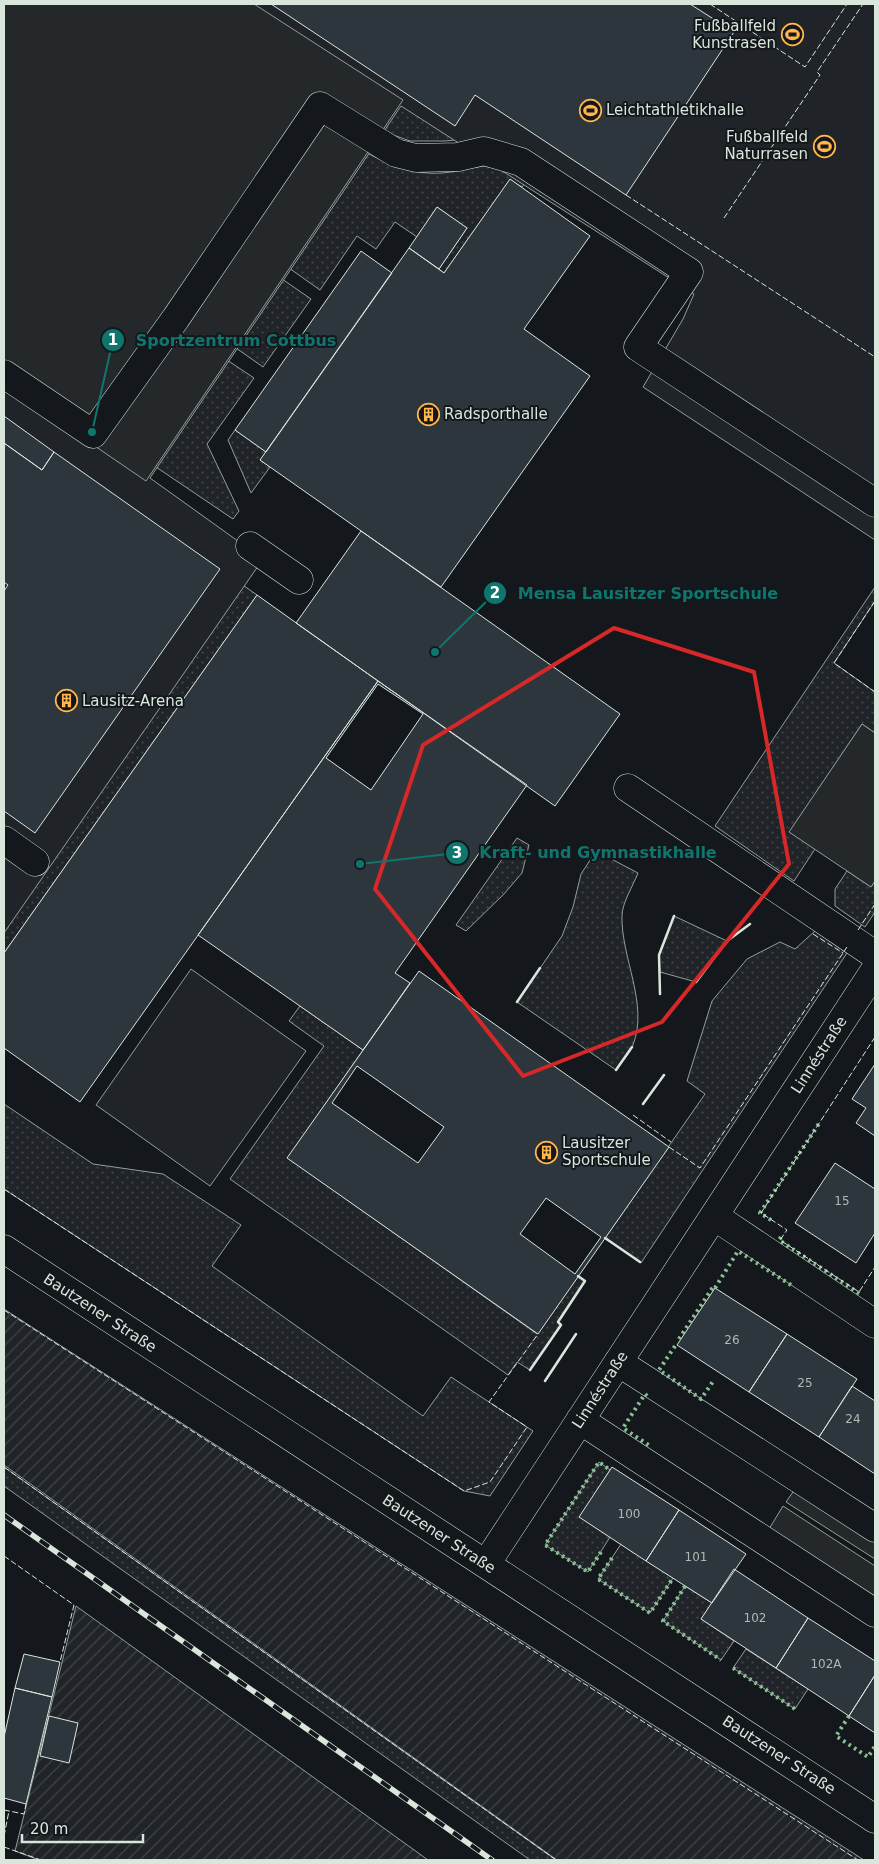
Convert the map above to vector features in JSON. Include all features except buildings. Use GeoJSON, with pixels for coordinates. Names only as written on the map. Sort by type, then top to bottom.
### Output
{"type":"FeatureCollection","features":[{"type":"Feature","properties":{"kind":"street"},"geometry":{"type":"LineString","coordinates":[[4,374],[93,434],[182,310],[320,106],[396,153],[424,158],[458,157],[484,151],[521,162],[689,272],[638,347],[875,503]]}},
{"type":"Feature","properties":{"kind":"street"},"geometry":{"type":"LineString","coordinates":[[250,546],[299,580]]}},
{"type":"Feature","properties":{"kind":"street"},"geometry":{"type":"LineString","coordinates":[[628,788],[875,955]]}},
{"type":"Feature","properties":{"kind":"street"},"geometry":{"type":"LineString","coordinates":[[4,840],[35,862]]}},
{"type":"Feature","properties":{"kind":"street","name":"Linnéstraße"},"geometry":{"type":"LineString","coordinates":[[486,1564],[875,970]]}},
{"type":"Feature","properties":{"kind":"street"},"geometry":{"type":"LineString","coordinates":[[714,1216],[875,1324]]}},
{"type":"Feature","properties":{"kind":"street","name":"Bautzener Straße"},"geometry":{"type":"LineString","coordinates":[[4,1250],[875,1818]]}},
{"type":"Feature","properties":{"kind":"street"},"geometry":{"type":"LineString","coordinates":[[618,1362],[875,1528]]}},
{"type":"Feature","properties":{"kind":"street"},"geometry":{"type":"LineString","coordinates":[[580,1420],[875,1613]]}},
{"type":"Feature","properties":{"kind":"highlighted area"},"geometry":{"type":"Polygon","coordinates":[[[614,628],[754,672],[789,864],[662,1022],[523,1076],[375,889],[423,745],[614,628]]]}},
{"type":"Feature","properties":{"kind":"shaded area"},"geometry":{"type":"Polygon","coordinates":[[[4,4],[875,4],[875,540],[643,387],[683,319],[694,294],[401,106],[150,478],[263,559],[4,933],[4,4]]]}},
{"type":"Feature","properties":{"kind":"shaded area"},"geometry":{"type":"Polygon","coordinates":[[[4,4],[254,4],[403,100],[146,481],[4,384],[4,4]]]}},
{"type":"Feature","properties":{"kind":"shaded area"},"geometry":{"type":"Polygon","coordinates":[[[403,100],[495,136],[445,141],[410,141],[382,131],[403,100]]]}},
{"type":"Feature","properties":{"kind":"shaded area"},"geometry":{"type":"Polygon","coordinates":[[[367,153],[412,171],[441,173],[482,166],[499,166],[510,169],[528,179],[522,187],[510,180],[444,273],[439,269],[467,228],[437,207],[417,237],[395,222],[376,249],[357,236],[320,290],[289,268],[367,153]]]}},
{"type":"Feature","properties":{"kind":"shaded area"},"geometry":{"type":"Polygon","coordinates":[[[282,279],[311,299],[263,367],[236,348],[282,279]]]}},
{"type":"Feature","properties":{"kind":"shaded area"},"geometry":{"type":"Polygon","coordinates":[[[227,360],[254,378],[207,444],[239,511],[233,519],[156,467],[227,360]]]}},
{"type":"Feature","properties":{"kind":"shaded area"},"geometry":{"type":"Polygon","coordinates":[[[235,430],[266,452],[260,460],[270,467],[251,493],[228,440],[235,430]]]}},
{"type":"Feature","properties":{"kind":"shaded area"},"geometry":{"type":"Polygon","coordinates":[[[220,569],[257,595],[4,953],[4,855],[220,569]]]}},
{"type":"Feature","properties":{"kind":"shaded area"},"geometry":{"type":"Polygon","coordinates":[[[875,587],[875,601],[834,663],[875,692],[875,733],[862,724],[790,832],[815,849],[794,881],[715,826],[875,587]]]}},
{"type":"Feature","properties":{"kind":"shaded area"},"geometry":{"type":"Polygon","coordinates":[[[862,724],[875,733],[875,881],[871,887],[789,832],[862,724]]]}},
{"type":"Feature","properties":{"kind":"shaded area"},"geometry":{"type":"Polygon","coordinates":[[[517,838],[529,845],[522,873],[504,894],[466,931],[456,925],[517,838]]]}},
{"type":"Feature","properties":{"kind":"shaded area"},"geometry":{"type":"Polygon","coordinates":[[[596,851],[638,873],[622,911],[623,932],[636,997],[637,1029],[632,1048],[616,1070],[517,1002],[562,936],[573,907],[581,874],[596,851]]]}},
{"type":"Feature","properties":{"kind":"shaded area"},"geometry":{"type":"Polygon","coordinates":[[[847,871],[871,887],[875,881],[875,912],[865,927],[835,906],[835,889],[847,871]]]}},
{"type":"Feature","properties":{"kind":"shaded area"},"geometry":{"type":"Polygon","coordinates":[[[674,916],[727,941],[696,982],[660,972],[659,955],[674,916]]]}},
{"type":"Feature","properties":{"kind":"shaded area"},"geometry":{"type":"Polygon","coordinates":[[[815,931],[847,953],[641,1263],[605,1238],[705,1094],[687,1081],[712,1001],[747,959],[780,942],[795,949],[815,931]]]}},
{"type":"Feature","properties":{"kind":"shaded area"},"geometry":{"type":"Polygon","coordinates":[[[191,969],[306,1051],[210,1186],[96,1105],[191,969]]]}},
{"type":"Feature","properties":{"kind":"shaded area"},"geometry":{"type":"Polygon","coordinates":[[[300,1006],[363,1050],[288,1158],[537,1334],[578,1276],[585,1281],[558,1322],[561,1325],[530,1370],[517,1362],[508,1375],[230,1179],[324,1046],[289,1021],[300,1006]]]}},
{"type":"Feature","properties":{"kind":"shaded area"},"geometry":{"type":"Polygon","coordinates":[[[4,1104],[93,1164],[163,1174],[241,1225],[212,1266],[423,1416],[451,1377],[533,1431],[490,1496],[464,1491],[4,1189],[4,1104]]]}},
{"type":"Feature","properties":{"kind":"shaded area"},"geometry":{"type":"Polygon","coordinates":[[[4,1309],[864,1860],[557,1860],[4,1465],[4,1309]]]}},
{"type":"Feature","properties":{"kind":"shaded area"},"geometry":{"type":"Polygon","coordinates":[[[599,1462],[610,1470],[580,1517],[610,1537],[588,1572],[545,1545],[599,1462]]]}},
{"type":"Feature","properties":{"kind":"shaded area"},"geometry":{"type":"Polygon","coordinates":[[[4,1467],[556,1860],[530,1860],[4,1486],[4,1467]]]}},
{"type":"Feature","properties":{"kind":"shaded area"},"geometry":{"type":"Polygon","coordinates":[[[795,1489],[875,1540],[875,1559],[786,1502],[795,1489]]]}},
{"type":"Feature","properties":{"kind":"shaded area"},"geometry":{"type":"Polygon","coordinates":[[[783,1506],[875,1566],[875,1599],[769,1529],[783,1506]]]}},
{"type":"Feature","properties":{"kind":"shaded area"},"geometry":{"type":"Polygon","coordinates":[[[621,1544],[673,1578],[650,1613],[598,1579],[621,1544]]]}},
{"type":"Feature","properties":{"kind":"shaded area"},"geometry":{"type":"Polygon","coordinates":[[[685,1586],[712,1603],[701,1619],[734,1641],[721,1660],[663,1621],[685,1586]]]}},
{"type":"Feature","properties":{"kind":"shaded area"},"geometry":{"type":"Polygon","coordinates":[[[76,1606],[428,1860],[39,1860],[15,1851],[76,1606]]]}},
{"type":"Feature","properties":{"kind":"shaded area"},"geometry":{"type":"Polygon","coordinates":[[[746,1649],[808,1689],[795,1709],[733,1668],[746,1649]]]}},
{"type":"Feature","properties":{"kind":"railway"},"geometry":{"type":"LineString","coordinates":[[4,1515],[492,1860]]}},
{"type":"Feature","properties":{"kind":"hedge"},"geometry":{"type":"LineString","coordinates":[[771,1220],[760,1213],[820,1122]]}},
{"type":"Feature","properties":{"kind":"hedge"},"geometry":{"type":"LineString","coordinates":[[781,1237],[779,1240],[860,1294]]}},
{"type":"Feature","properties":{"kind":"hedge"},"geometry":{"type":"LineString","coordinates":[[715,1288],[738,1251],[791,1285]]}},
{"type":"Feature","properties":{"kind":"hedge"},"geometry":{"type":"LineString","coordinates":[[679,1339],[713,1287]]}},
{"type":"Feature","properties":{"kind":"hedge"},"geometry":{"type":"LineString","coordinates":[[675,1346],[659,1370],[701,1399],[714,1380]]}},
{"type":"Feature","properties":{"kind":"hedge"},"geometry":{"type":"LineString","coordinates":[[647,1396],[645,1394],[623,1428],[650,1446]]}},
{"type":"Feature","properties":{"kind":"hedge"},"geometry":{"type":"LineString","coordinates":[[601,1552],[588,1572],[545,1545],[599,1462],[610,1470]]}},
{"type":"Feature","properties":{"kind":"hedge"},"geometry":{"type":"LineString","coordinates":[[612,1558],[598,1579],[650,1613],[673,1578]]}},
{"type":"Feature","properties":{"kind":"hedge"},"geometry":{"type":"LineString","coordinates":[[685,1586],[663,1621],[721,1660]]}},
{"type":"Feature","properties":{"kind":"hedge"},"geometry":{"type":"LineString","coordinates":[[733,1668],[795,1709]]}},
{"type":"Feature","properties":{"kind":"hedge"},"geometry":{"type":"LineString","coordinates":[[849,1716],[836,1736],[868,1757],[875,1746]]}},
{"type":"Feature","properties":{"kind":"fence"},"geometry":{"type":"LineString","coordinates":[[710,4],[805,67],[847,4]]}},
{"type":"Feature","properties":{"kind":"fence"},"geometry":{"type":"LineString","coordinates":[[724,218],[820,75],[817,72],[863,4]]}},
{"type":"Feature","properties":{"kind":"fence"},"geometry":{"type":"LineString","coordinates":[[626,195],[875,357]]}},
{"type":"Feature","properties":{"kind":"fence"},"geometry":{"type":"LineString","coordinates":[[875,601],[834,663],[875,692]]}},
{"type":"Feature","properties":{"kind":"fence"},"geometry":{"type":"LineString","coordinates":[[858,930],[875,904]]}},
{"type":"Feature","properties":{"kind":"fence"},"geometry":{"type":"LineString","coordinates":[[813,934],[843,953]]}},
{"type":"Feature","properties":{"kind":"fence"},"geometry":{"type":"LineString","coordinates":[[669,1147],[700,1168],[847,947]]}},
{"type":"Feature","properties":{"kind":"fence"},"geometry":{"type":"LineString","coordinates":[[875,1037],[761,1213],[787,1230],[780,1240],[859,1292],[875,1267]]}},
{"type":"Feature","properties":{"kind":"fence"},"geometry":{"type":"LineString","coordinates":[[633,1115],[671,1142]]}},
{"type":"Feature","properties":{"kind":"fence"},"geometry":{"type":"LineString","coordinates":[[4,1189],[464,1491],[490,1482],[527,1427],[489,1402],[538,1334]]}},
{"type":"Feature","properties":{"kind":"fence"},"geometry":{"type":"LineString","coordinates":[[4,1310],[858,1860]]}},
{"type":"Feature","properties":{"kind":"fence"},"geometry":{"type":"LineString","coordinates":[[4,1467],[556,1860]]}},
{"type":"Feature","properties":{"kind":"fence"},"geometry":{"type":"LineString","coordinates":[[4,1556],[74,1605],[60,1662]]}},
{"type":"Feature","properties":{"kind":"fence"},"geometry":{"type":"LineString","coordinates":[[4,1810],[24,1814],[26,1804]]}},
{"type":"Feature","properties":{"kind":"fence"},"geometry":{"type":"LineString","coordinates":[[4,1836],[9,1811]]}},
{"type":"Feature","properties":{"kind":"fence"},"geometry":{"type":"LineString","coordinates":[[4,1847],[41,1860]]}},
{"type":"Feature","properties":{"kind":"wall"},"geometry":{"type":"LineString","coordinates":[[660,994],[659,955],[674,916]]}},
{"type":"Feature","properties":{"kind":"wall"},"geometry":{"type":"LineString","coordinates":[[696,982],[727,941],[750,924]]}},
{"type":"Feature","properties":{"kind":"wall"},"geometry":{"type":"LineString","coordinates":[[517,1002],[540,968]]}},
{"type":"Feature","properties":{"kind":"wall"},"geometry":{"type":"LineString","coordinates":[[616,1070],[632,1047]]}},
{"type":"Feature","properties":{"kind":"wall"},"geometry":{"type":"LineString","coordinates":[[643,1104],[664,1075]]}},
{"type":"Feature","properties":{"kind":"wall"},"geometry":{"type":"LineString","coordinates":[[605,1238],[640,1262]]}},
{"type":"Feature","properties":{"kind":"wall"},"geometry":{"type":"LineString","coordinates":[[530,1370],[561,1325],[558,1322],[585,1281],[578,1276]]}},
{"type":"Feature","properties":{"kind":"wall"},"geometry":{"type":"LineString","coordinates":[[545,1381],[576,1334]]}},
{"type":"Feature","properties":{"kind":"place","name":"Fußballfeld Kunstrasen"},"geometry":{"type":"Point","coordinates":[792,35]}},
{"type":"Feature","properties":{"kind":"place","name":"Leichtathletikhalle"},"geometry":{"type":"Point","coordinates":[590,110]}},
{"type":"Feature","properties":{"kind":"place","name":"Fußballfeld Naturrasen"},"geometry":{"type":"Point","coordinates":[824,146]}},
{"type":"Feature","properties":{"kind":"place","name":"Radsporthalle"},"geometry":{"type":"Point","coordinates":[428,414]}},
{"type":"Feature","properties":{"kind":"place","name":"Sportzentrum Cottbus"},"geometry":{"type":"Point","coordinates":[92,432]}},
{"type":"Feature","properties":{"kind":"place","name":"Mensa Lausitzer Sportschule"},"geometry":{"type":"Point","coordinates":[435,652]}},
{"type":"Feature","properties":{"kind":"place","name":"Lausitz-Arena"},"geometry":{"type":"Point","coordinates":[66,701]}},
{"type":"Feature","properties":{"kind":"place","name":"Kraft- und Gymnastikhalle"},"geometry":{"type":"Point","coordinates":[360,864]}},
{"type":"Feature","properties":{"kind":"place","name":"Lausitzer Sportschule"},"geometry":{"type":"Point","coordinates":[546,1152]}}]}
